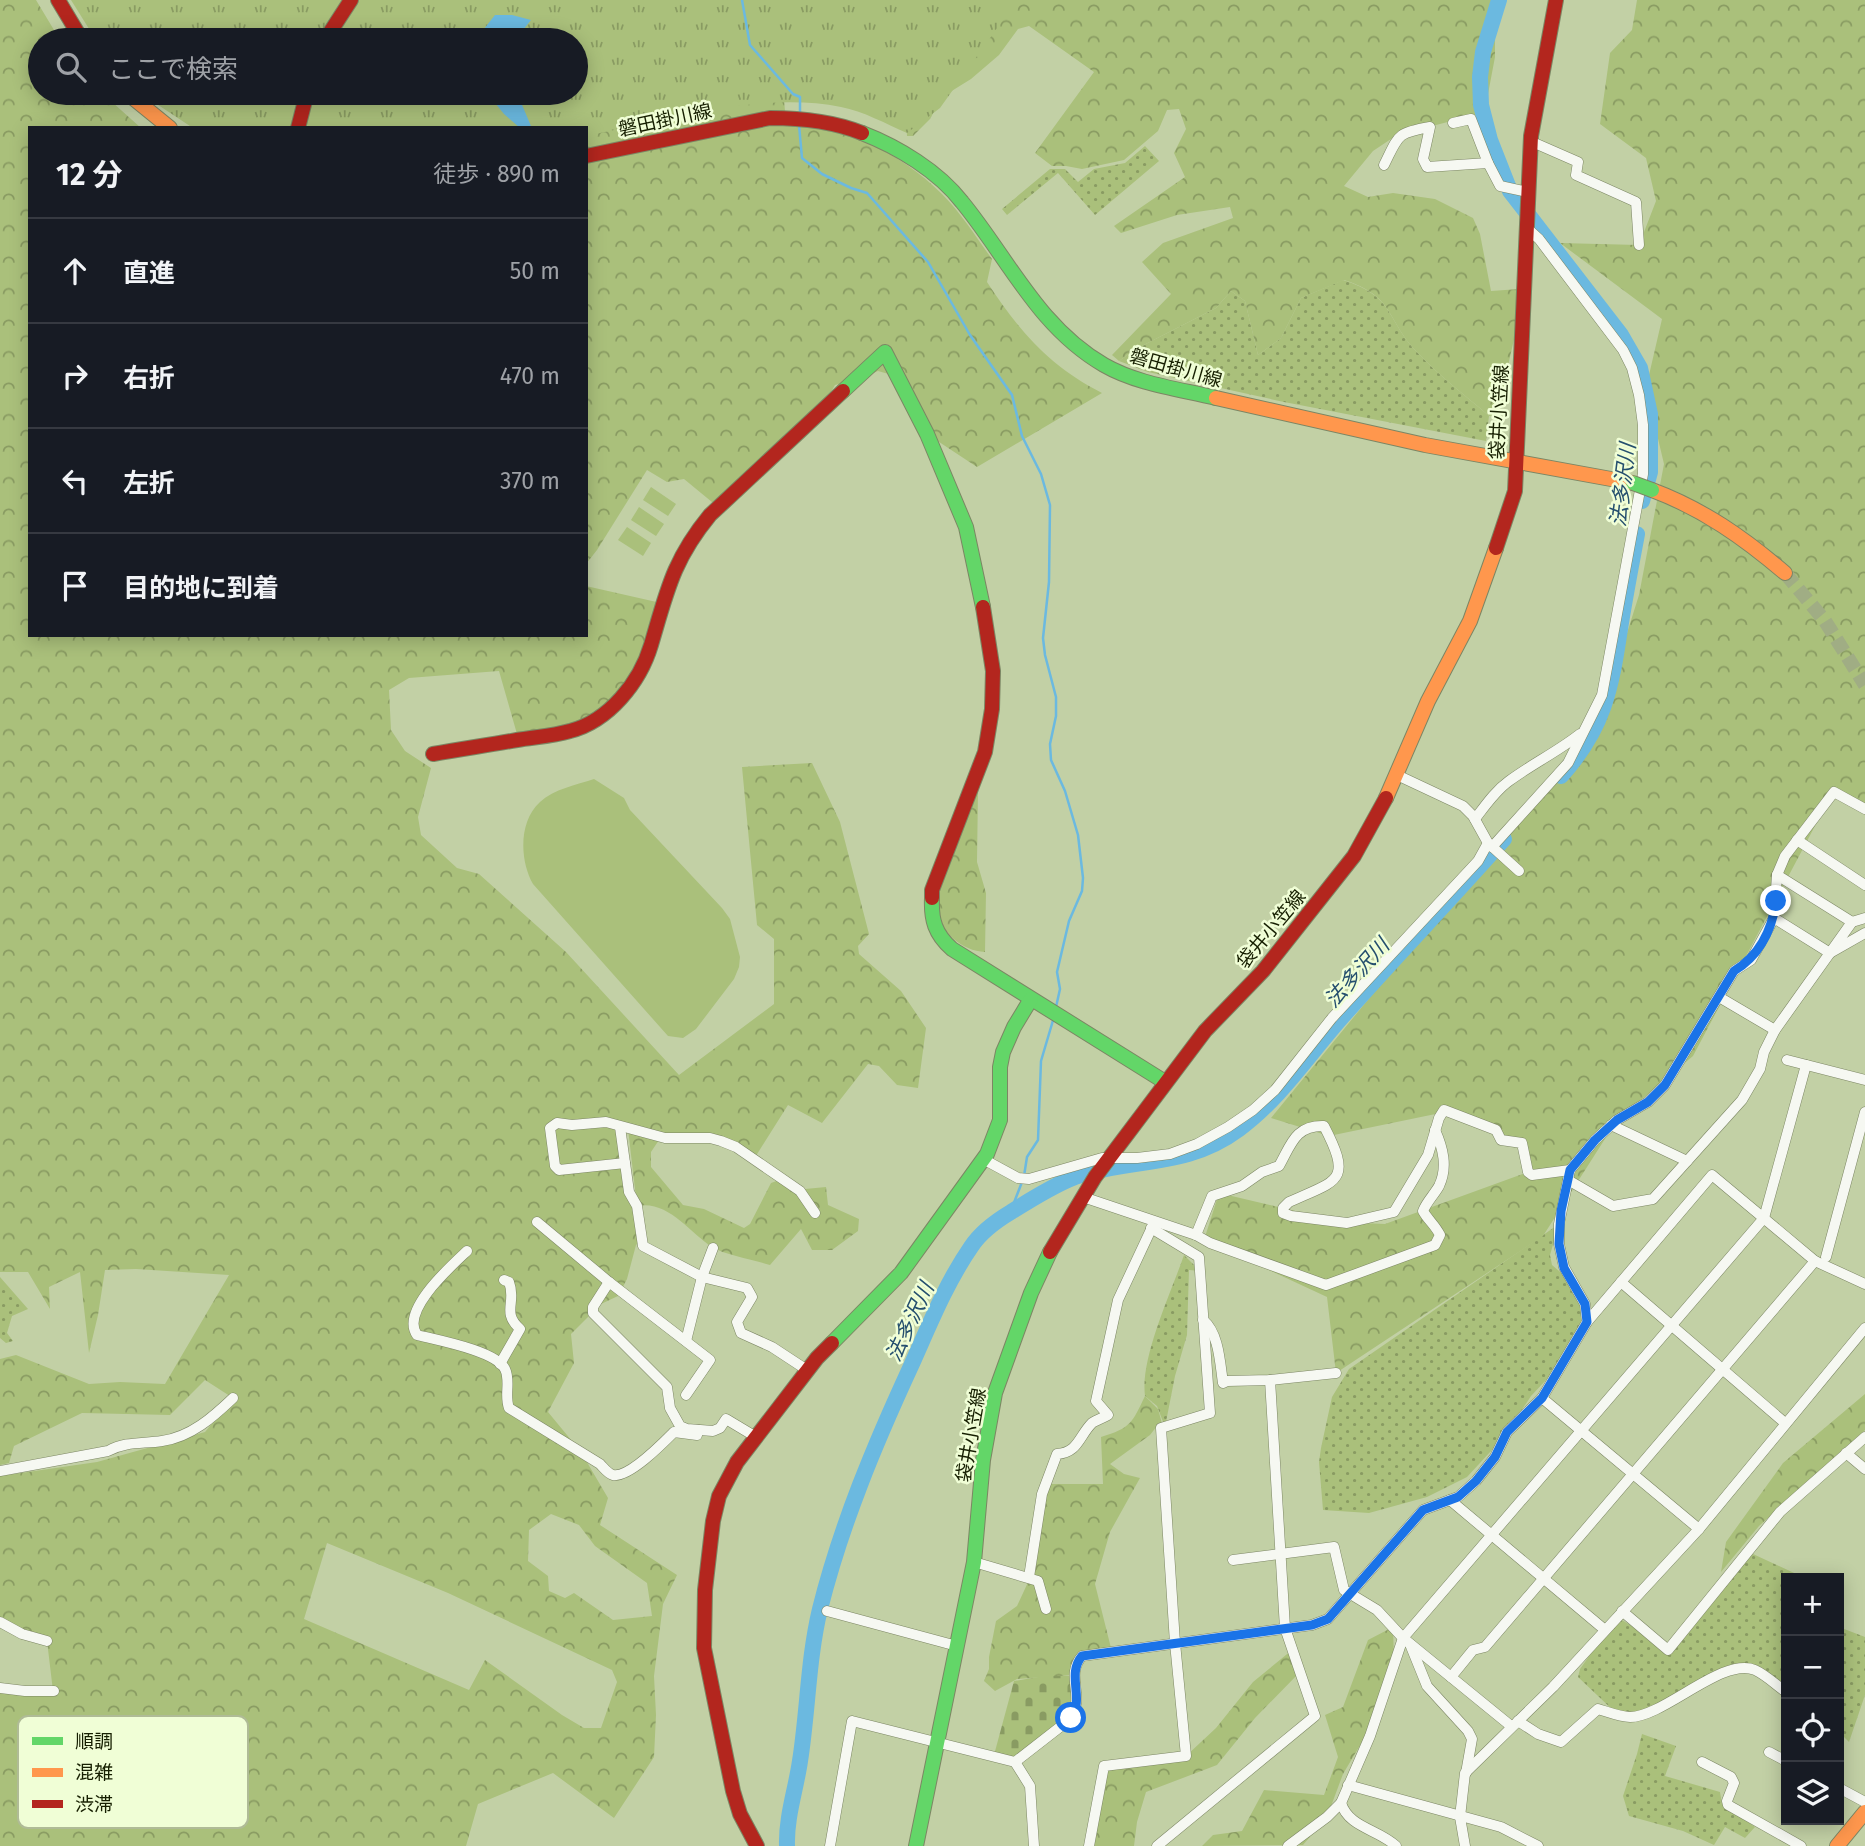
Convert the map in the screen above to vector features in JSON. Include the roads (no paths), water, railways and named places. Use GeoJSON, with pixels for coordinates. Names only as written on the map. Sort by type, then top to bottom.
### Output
{"type":"FeatureCollection","features":[{"type":"Feature","properties":{"kind":"main road"},"geometry":{"type":"LineString","coordinates":[[58,0],[75,28]]}},
{"type":"Feature","properties":{"kind":"main road"},"geometry":{"type":"LineString","coordinates":[[332,28],[351,0]]}},
{"type":"Feature","properties":{"kind":"main road","name":"袋井小笠線"},"geometry":{"type":"LineString","coordinates":[[916,1846],[974,1562],[983,1460],[995,1393],[1031,1293],[1054,1242],[1095,1177],[1205,1031],[1263,971],[1354,856],[1375,820],[1428,701],[1470,621],[1515,491],[1530,141],[1556,0]]}},
{"type":"Feature","properties":{"kind":"main road"},"geometry":{"type":"LineString","coordinates":[[142,105],[168,126]]}},
{"type":"Feature","properties":{"kind":"main road"},"geometry":{"type":"LineString","coordinates":[[299,126],[304,105]]}},
{"type":"Feature","properties":{"kind":"main road","name":"磐田掛川線"},"geometry":{"type":"LineString","coordinates":[[588,156],[770,118],[808,120],[860,131],[895,146],[912,157],[961,200],[1052,325],[1103,364],[1147,382],[1235,404],[1425,446],[1633,483],[1703,511],[1748,540],[1785,573]]}},
{"type":"Feature","properties":{"kind":"main road"},"geometry":{"type":"LineString","coordinates":[[433,754],[571,731],[607,712],[630,688],[639,674],[647,657],[669,581],[685,547],[697,531],[710,515],[885,352],[922,423],[965,527],[989,638],[993,671],[992,709],[985,752],[932,890],[931,916],[941,939],[952,949],[1166,1082]]}},
{"type":"Feature","properties":{"kind":"main road"},"geometry":{"type":"LineString","coordinates":[[757,1846],[740,1814],[733,1791],[709,1679],[704,1620],[713,1521],[719,1496],[737,1462],[807,1370],[901,1273],[982,1159],[995,1138],[1000,1120],[1000,1067],[1003,1052],[1031,999]]}},
{"type":"Feature","properties":{"kind":"main road"},"geometry":{"type":"LineString","coordinates":[[1838,1846],[1865,1812]]}},
{"type":"Feature","properties":{"kind":"street"},"geometry":{"type":"LineString","coordinates":[[1453,123],[1471,119],[1500,186],[1528,192]]}},
{"type":"Feature","properties":{"kind":"street"},"geometry":{"type":"LineString","coordinates":[[1384,165],[1398,137],[1407,131],[1430,127],[1423,159],[1427,167],[1488,163]]}},
{"type":"Feature","properties":{"kind":"street"},"geometry":{"type":"LineString","coordinates":[[1530,141],[1578,162],[1576,174],[1636,202],[1639,245]]}},
{"type":"Feature","properties":{"kind":"street"},"geometry":{"type":"LineString","coordinates":[[982,1159],[1018,1178],[1029,1180],[1110,1158],[1170,1154],[1197,1144],[1228,1127],[1253,1110],[1275,1090],[1332,1018],[1564,767],[1602,695],[1643,474],[1643,425],[1639,394],[1632,368],[1623,350],[1539,239],[1527,228]]}},
{"type":"Feature","properties":{"kind":"street"},"geometry":{"type":"LineString","coordinates":[[1475,819],[1508,782],[1545,760],[1584,731]]}},
{"type":"Feature","properties":{"kind":"street"},"geometry":{"type":"LineString","coordinates":[[1545,760],[1564,767]]}},
{"type":"Feature","properties":{"kind":"street"},"geometry":{"type":"LineString","coordinates":[[1397,775],[1463,806],[1475,819],[1490,845],[1519,871]]}},
{"type":"Feature","properties":{"kind":"street"},"geometry":{"type":"LineString","coordinates":[[1587,1322],[1585,1304],[1568,1276],[1561,1257],[1559,1224],[1569,1175],[1595,1140],[1611,1125],[1648,1102],[1665,1085],[1734,971],[1751,960],[1774,918],[1777,875],[1786,856],[1833,792],[1865,808]]}},
{"type":"Feature","properties":{"kind":"street"},"geometry":{"type":"LineString","coordinates":[[1797,840],[1865,885]]}},
{"type":"Feature","properties":{"kind":"street"},"geometry":{"type":"LineString","coordinates":[[1777,875],[1852,922]]}},
{"type":"Feature","properties":{"kind":"street"},"geometry":{"type":"LineString","coordinates":[[1774,918],[1830,953]]}},
{"type":"Feature","properties":{"kind":"street"},"geometry":{"type":"LineString","coordinates":[[1196,1235],[1212,1196],[1242,1186],[1262,1172],[1279,1166],[1289,1143],[1312,1126],[1324,1126],[1336,1150],[1339,1174],[1334,1182],[1289,1202],[1283,1208],[1283,1213],[1347,1223],[1394,1212],[1428,1155],[1444,1110],[1496,1130],[1501,1140],[1521,1143],[1528,1172],[1532,1175],[1569,1175],[1613,1206],[1653,1199],[1742,1100],[1760,1069],[1764,1052],[1775,1030],[1852,922],[1865,918]]}},
{"type":"Feature","properties":{"kind":"street"},"geometry":{"type":"LineString","coordinates":[[1830,953],[1865,933]]}},
{"type":"Feature","properties":{"kind":"street"},"geometry":{"type":"LineString","coordinates":[[1719,997],[1775,1030]]}},
{"type":"Feature","properties":{"kind":"street"},"geometry":{"type":"LineString","coordinates":[[1787,1060],[1865,1080]]}},
{"type":"Feature","properties":{"kind":"street"},"geometry":{"type":"LineString","coordinates":[[1288,1846],[1301,1843],[1341,1803],[1370,1736],[1406,1640],[1491,1536],[1764,1218],[1807,1065]]}},
{"type":"Feature","properties":{"kind":"street"},"geometry":{"type":"LineString","coordinates":[[1826,1257],[1865,1112]]}},
{"type":"Feature","properties":{"kind":"street"},"geometry":{"type":"LineString","coordinates":[[625,1163],[559,1170],[555,1166],[550,1128],[557,1123],[572,1125],[607,1122],[665,1138],[710,1138],[736,1147],[800,1191],[815,1213]]}},
{"type":"Feature","properties":{"kind":"street"},"geometry":{"type":"LineString","coordinates":[[1611,1125],[1687,1161]]}},
{"type":"Feature","properties":{"kind":"street"},"geometry":{"type":"LineString","coordinates":[[620,1127],[629,1192],[637,1206],[643,1246],[702,1277],[747,1288],[752,1297],[737,1322],[741,1333],[772,1347],[807,1370]]}},
{"type":"Feature","properties":{"kind":"street"},"geometry":{"type":"LineString","coordinates":[[1083,1197],[1153,1224],[1196,1235],[1210,1243],[1326,1285],[1435,1245],[1440,1235],[1423,1211],[1426,1202],[1439,1187],[1444,1166],[1444,1150],[1436,1130]]}},
{"type":"Feature","properties":{"kind":"street"},"geometry":{"type":"LineString","coordinates":[[1015,1762],[1069,1720],[1076,1711],[1078,1700],[1073,1670],[1082,1656],[1312,1625],[1328,1619],[1423,1510],[1458,1497],[1476,1481],[1495,1457],[1507,1432],[1542,1398],[1587,1322],[1712,1175],[1815,1262],[1865,1284]]}},
{"type":"Feature","properties":{"kind":"street"},"geometry":{"type":"LineString","coordinates":[[537,1222],[608,1282],[710,1360],[686,1395]]}},
{"type":"Feature","properties":{"kind":"street"},"geometry":{"type":"LineString","coordinates":[[1089,1846],[1104,1766],[1186,1756],[1175,1643],[1161,1428],[1210,1413],[1199,1257],[1153,1224]]}},
{"type":"Feature","properties":{"kind":"street"},"geometry":{"type":"LineString","coordinates":[[1030,1577],[1042,1509],[1042,1494],[1057,1454],[1067,1454],[1076,1447],[1093,1422],[1108,1415],[1096,1401],[1118,1300],[1153,1224]]}},
{"type":"Feature","properties":{"kind":"street"},"geometry":{"type":"LineString","coordinates":[[686,1341],[702,1277],[713,1248]]}},
{"type":"Feature","properties":{"kind":"street"},"geometry":{"type":"LineString","coordinates":[[467,1251],[445,1272],[414,1311],[414,1331],[417,1335],[467,1347],[500,1364],[506,1373],[506,1402],[509,1408],[614,1475],[648,1457],[674,1432],[697,1435],[698,1430]]}},
{"type":"Feature","properties":{"kind":"street"},"geometry":{"type":"LineString","coordinates":[[1451,1677],[1473,1650],[1485,1647],[1815,1262]]}},
{"type":"Feature","properties":{"kind":"street"},"geometry":{"type":"LineString","coordinates":[[500,1364],[520,1329],[511,1321],[512,1288],[509,1282],[504,1280]]}},
{"type":"Feature","properties":{"kind":"street"},"geometry":{"type":"LineString","coordinates":[[608,1282],[593,1307],[593,1313],[667,1387],[670,1408],[680,1426],[713,1431],[720,1428],[726,1419],[756,1437]]}},
{"type":"Feature","properties":{"kind":"street"},"geometry":{"type":"LineString","coordinates":[[1621,1282],[1784,1423]]}},
{"type":"Feature","properties":{"kind":"street"},"geometry":{"type":"LineString","coordinates":[[1203,1320],[1210,1326],[1215,1339],[1223,1383],[1336,1374]]}},
{"type":"Feature","properties":{"kind":"street"},"geometry":{"type":"LineString","coordinates":[[1465,1773],[1553,1687],[1699,1529],[1865,1328]]}},
{"type":"Feature","properties":{"kind":"street"},"geometry":{"type":"LineString","coordinates":[[1157,1846],[1315,1716],[1285,1628],[1270,1380]]}},
{"type":"Feature","properties":{"kind":"street"},"geometry":{"type":"LineString","coordinates":[[0,1471],[108,1451],[121,1444],[165,1441],[182,1436],[207,1422],[233,1398]]}},
{"type":"Feature","properties":{"kind":"street"},"geometry":{"type":"LineString","coordinates":[[1542,1398],[1699,1529]]}},
{"type":"Feature","properties":{"kind":"street"},"geometry":{"type":"LineString","coordinates":[[1622,1611],[1668,1650],[1780,1512],[1865,1437]]}},
{"type":"Feature","properties":{"kind":"street"},"geometry":{"type":"LineString","coordinates":[[1846,1453],[1865,1469]]}},
{"type":"Feature","properties":{"kind":"street"},"geometry":{"type":"LineString","coordinates":[[1450,1500],[1605,1630]]}},
{"type":"Feature","properties":{"kind":"street"},"geometry":{"type":"LineString","coordinates":[[1233,1560],[1334,1547],[1344,1590],[1377,1610],[1406,1640],[1451,1677],[1515,1723],[1561,1742],[1598,1709],[1629,1717],[1650,1713],[1699,1683],[1740,1668],[1754,1669],[1781,1688]]}},
{"type":"Feature","properties":{"kind":"street"},"geometry":{"type":"LineString","coordinates":[[974,1562],[1038,1581],[1046,1609]]}},
{"type":"Feature","properties":{"kind":"street"},"geometry":{"type":"LineString","coordinates":[[827,1611],[957,1646]]}},
{"type":"Feature","properties":{"kind":"street"},"geometry":{"type":"LineString","coordinates":[[0,1622],[22,1634],[47,1641]]}},
{"type":"Feature","properties":{"kind":"street"},"geometry":{"type":"LineString","coordinates":[[1406,1640],[1427,1686],[1468,1731],[1472,1739],[1460,1817],[1465,1846]]}},
{"type":"Feature","properties":{"kind":"street"},"geometry":{"type":"LineString","coordinates":[[0,1688],[54,1691]]}},
{"type":"Feature","properties":{"kind":"street"},"geometry":{"type":"LineString","coordinates":[[830,1846],[852,1721],[1015,1762],[1030,1786],[1034,1846]]}},
{"type":"Feature","properties":{"kind":"street"},"geometry":{"type":"LineString","coordinates":[[1769,1752],[1781,1757]]}},
{"type":"Feature","properties":{"kind":"street"},"geometry":{"type":"LineString","coordinates":[[1702,1762],[1731,1777],[1734,1783],[1728,1805],[1801,1846]]}},
{"type":"Feature","properties":{"kind":"street"},"geometry":{"type":"LineString","coordinates":[[1348,1785],[1502,1827],[1538,1846]]}},
{"type":"Feature","properties":{"kind":"street"},"geometry":{"type":"LineString","coordinates":[[1844,1791],[1865,1802]]}},
{"type":"Feature","properties":{"kind":"street"},"geometry":{"type":"LineString","coordinates":[[1341,1803],[1351,1821],[1389,1840],[1395,1846]]}},
{"type":"Feature","properties":{"kind":"water"},"geometry":{"type":"Polygon","coordinates":[[[495,15],[512,15],[531,20],[525,28],[485,28],[495,15]]]}},
{"type":"Feature","properties":{"kind":"water"},"geometry":{"type":"Polygon","coordinates":[[[497,105],[522,105],[531,126],[518,126],[497,105]]]}},
{"type":"Feature","properties":{"kind":"waterway"},"geometry":{"type":"LineString","coordinates":[[742,0],[750,45],[793,94],[800,97],[800,115]]}},
{"type":"Feature","properties":{"kind":"waterway","name":"法多沢川"},"geometry":{"type":"LineString","coordinates":[[1499,0],[1483,52],[1480,77],[1481,105],[1490,140],[1510,191],[1621,335],[1640,368],[1650,414],[1650,472],[1642,501]]}},
{"type":"Feature","properties":{"kind":"waterway"},"geometry":{"type":"LineString","coordinates":[[799,125],[802,158],[822,174],[867,193],[928,262],[970,335],[1012,395],[1022,436],[1041,474],[1050,505],[1049,582],[1043,638],[1056,697],[1056,716],[1050,744],[1051,760],[1065,791],[1078,835],[1083,878],[1082,891],[1069,921],[1057,972],[1060,989],[1056,1007]]}},
{"type":"Feature","properties":{"kind":"waterway","name":"法多沢川"},"geometry":{"type":"LineString","coordinates":[[1561,776],[1587,741],[1609,689],[1637,534]]}},
{"type":"Feature","properties":{"kind":"waterway","name":"法多沢川"},"geometry":{"type":"LineString","coordinates":[[787,1846],[803,1742],[813,1647],[828,1578],[860,1485],[885,1425],[938,1305],[971,1247],[1000,1219],[1067,1180],[1096,1171],[1199,1151],[1239,1129],[1281,1090],[1343,1016],[1504,839]]}},
{"type":"Feature","properties":{"kind":"waterway"},"geometry":{"type":"LineString","coordinates":[[1024,1176],[1027,1157],[1038,1140],[1041,1061],[1054,1017]]}},
{"type":"Feature","properties":{"kind":"waterway"},"geometry":{"type":"LineString","coordinates":[[1010,1213],[1022,1182]]}},
{"type":"Feature","properties":{"kind":"tunnel"},"geometry":{"type":"LineString","coordinates":[[1785,573],[1825,621],[1865,685]]}}]}
